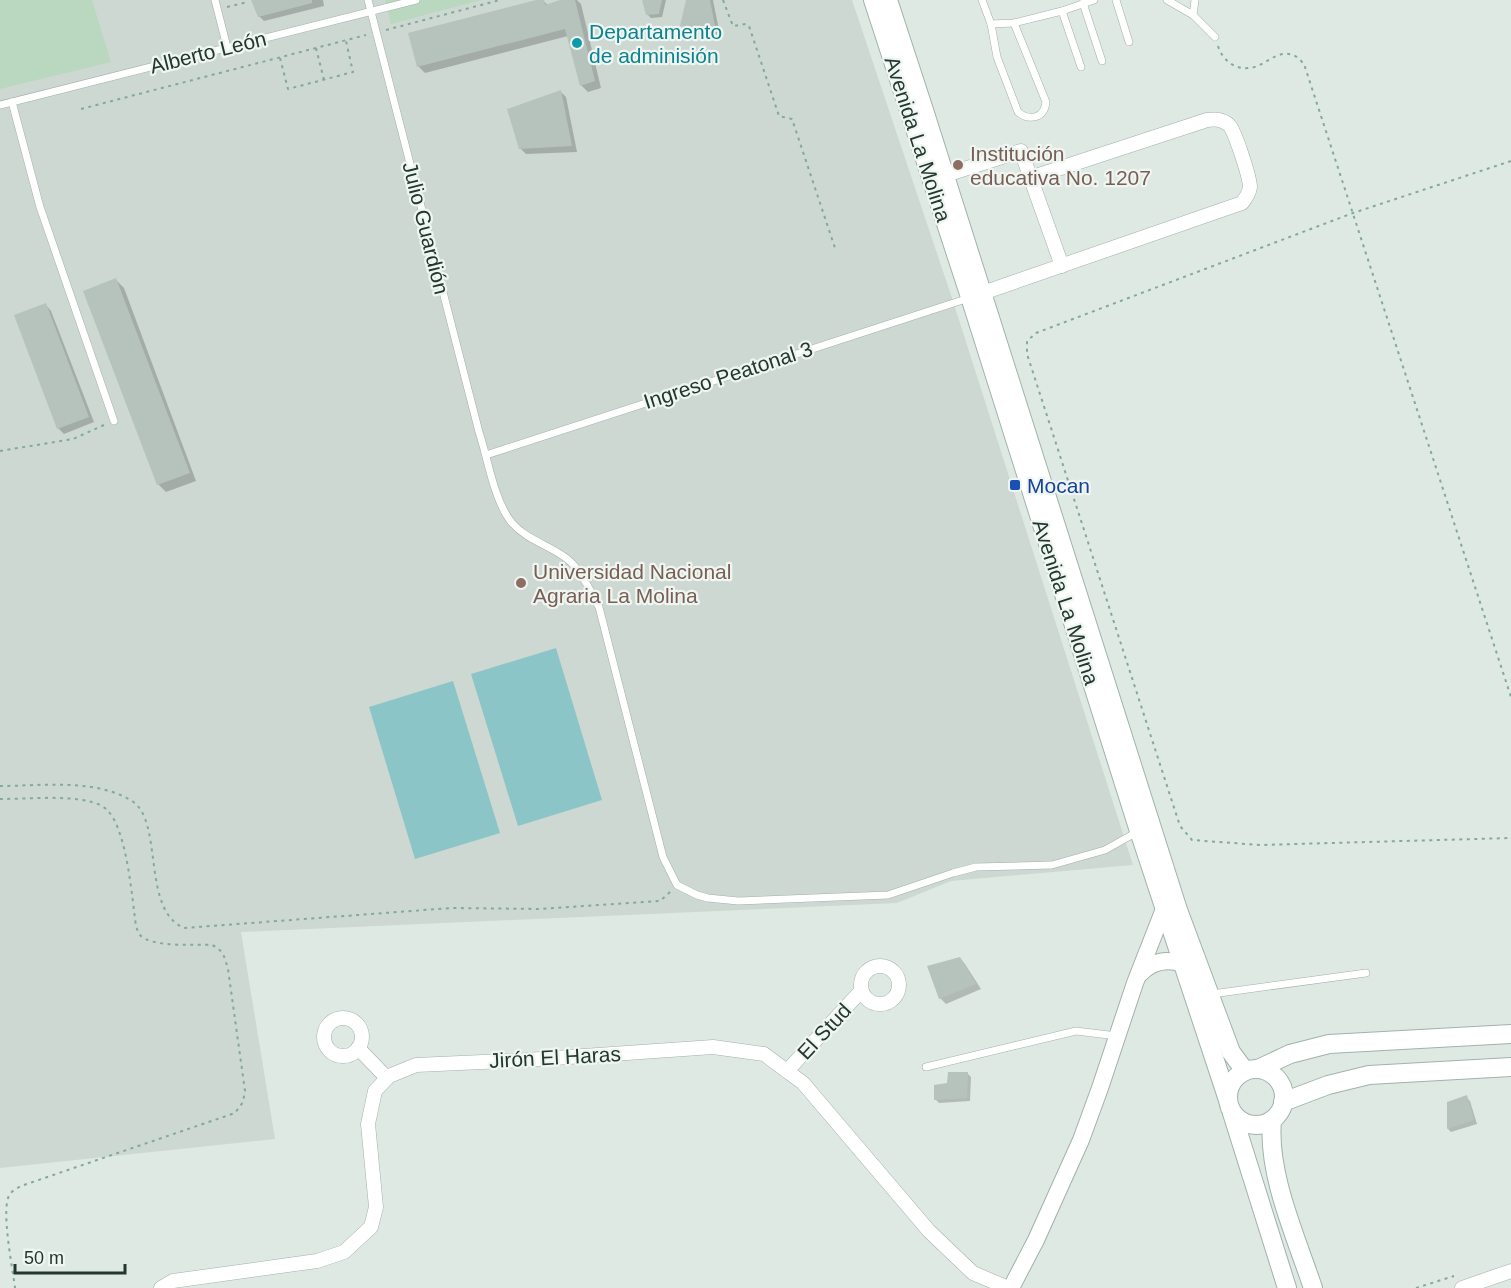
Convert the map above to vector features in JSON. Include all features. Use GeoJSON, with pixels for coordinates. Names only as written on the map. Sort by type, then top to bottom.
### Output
{"type":"FeatureCollection","features":[{"type":"Feature","properties":{"kind":"main road","name":"Avenida La Molina"},"geometry":{"type":"LineString","coordinates":[[873,0],[938,178],[976,295],[1171,910],[1183,964],[1287,1288]]}},
{"type":"Feature","properties":{"kind":"main road","name":"Avenida La Molina"},"geometry":{"type":"LineString","coordinates":[[888,0],[938,178]]}},
{"type":"Feature","properties":{"kind":"main road","name":"Avenida La Molina"},"geometry":{"type":"LineString","coordinates":[[976,295],[1139,831],[1171,910],[1210,994],[1231,1052],[1252,1070]]}},
{"type":"Feature","properties":{"kind":"main road"},"geometry":{"type":"LineString","coordinates":[[1252,1070],[1267,1071],[1281,1084],[1283,1102],[1278,1115],[1257,1126],[1241,1122],[1230,1106],[1230,1086],[1233,1080],[1252,1070],[1290,1054],[1329,1044],[1349,1042],[1511,1034]]}},
{"type":"Feature","properties":{"kind":"main road"},"geometry":{"type":"LineString","coordinates":[[1283,1102],[1328,1084],[1369,1075],[1511,1067]]}},
{"type":"Feature","properties":{"kind":"main road"},"geometry":{"type":"LineString","coordinates":[[1272,1120],[1271,1145],[1275,1170],[1313,1288]]}},
{"type":"Feature","properties":{"kind":"street"},"geometry":{"type":"LineString","coordinates":[[976,295],[1242,203],[1249,194],[1249,182],[1232,129],[1223,121],[1207,120],[1030,178]]}},
{"type":"Feature","properties":{"kind":"street"},"geometry":{"type":"LineString","coordinates":[[938,178],[1021,151],[1062,266]]}},
{"type":"Feature","properties":{"kind":"street"},"geometry":{"type":"LineString","coordinates":[[1010,1288],[1036,1240],[1073,1160],[1101,1088],[1135,983],[1171,910]]}},
{"type":"Feature","properties":{"kind":"street"},"geometry":{"type":"LineString","coordinates":[[1135,983],[1144,969],[1158,962],[1167,960],[1183,964]]}},
{"type":"Feature","properties":{"kind":"street","name":"El Stud"},"geometry":{"type":"LineString","coordinates":[[787,1071],[861,991]]}},
{"type":"Feature","properties":{"kind":"street","name":"Jirón El Haras"},"geometry":{"type":"LineString","coordinates":[[387,1078],[416,1065],[713,1047],[764,1054],[803,1083],[929,1231],[973,1273],[1010,1288]]}},
{"type":"Feature","properties":{"kind":"street"},"geometry":{"type":"LineString","coordinates":[[161,1288],[173,1281],[317,1261],[344,1252],[371,1227],[376,1207],[368,1124],[375,1091],[387,1078],[358,1048]]}},
{"type":"Feature","properties":{"kind":"street"},"geometry":{"type":"LineString","coordinates":[[1462,1288],[1511,1271]]}},
{"type":"Feature","properties":{"kind":"lane"},"geometry":{"type":"LineString","coordinates":[[215,0],[227,47]]}},
{"type":"Feature","properties":{"kind":"lane","name":"Julio Guardión"},"geometry":{"type":"LineString","coordinates":[[368,0],[476,421],[493,479],[511,522],[525,534],[567,558],[580,573],[599,607],[663,857],[677,885]]}},
{"type":"Feature","properties":{"kind":"lane","name":"Alberto León"},"geometry":{"type":"LineString","coordinates":[[0,105],[416,0]]}},
{"type":"Feature","properties":{"kind":"lane"},"geometry":{"type":"LineString","coordinates":[[982,0],[991,24],[998,57],[1018,112],[1025,118],[1030,118],[1042,114],[1046,102],[1014,23]]}},
{"type":"Feature","properties":{"kind":"lane"},"geometry":{"type":"LineString","coordinates":[[991,24],[1014,23],[1094,0]]}},
{"type":"Feature","properties":{"kind":"lane"},"geometry":{"type":"LineString","coordinates":[[1116,0],[1129,42]]}},
{"type":"Feature","properties":{"kind":"lane"},"geometry":{"type":"LineString","coordinates":[[1167,0],[1193,15],[1215,37]]}},
{"type":"Feature","properties":{"kind":"lane"},"geometry":{"type":"LineString","coordinates":[[1193,15],[1195,0]]}},
{"type":"Feature","properties":{"kind":"lane"},"geometry":{"type":"LineString","coordinates":[[1083,3],[1102,61]]}},
{"type":"Feature","properties":{"kind":"lane"},"geometry":{"type":"LineString","coordinates":[[1062,11],[1081,67]]}},
{"type":"Feature","properties":{"kind":"lane"},"geometry":{"type":"LineString","coordinates":[[12,102],[40,207],[114,421]]}},
{"type":"Feature","properties":{"kind":"lane","name":"Ingreso Peatonal 3"},"geometry":{"type":"LineString","coordinates":[[486,455],[976,295]]}},
{"type":"Feature","properties":{"kind":"lane"},"geometry":{"type":"LineString","coordinates":[[677,885],[697,896],[738,901],[888,896],[976,867],[1052,865],[1105,850],[1139,831]]}},
{"type":"Feature","properties":{"kind":"lane"},"geometry":{"type":"LineString","coordinates":[[1210,994],[1366,973]]}},
{"type":"Feature","properties":{"kind":"lane"},"geometry":{"type":"LineString","coordinates":[[926,1067],[1076,1031],[1118,1036]]}},
{"type":"Feature","properties":{"kind":"path"},"geometry":{"type":"LineString","coordinates":[[81,109],[500,0]]}},
{"type":"Feature","properties":{"kind":"path"},"geometry":{"type":"LineString","coordinates":[[723,0],[733,26],[746,24],[749,26],[779,117],[792,119],[835,248]]}},
{"type":"Feature","properties":{"kind":"path"},"geometry":{"type":"LineString","coordinates":[[225,8],[248,2]]}},
{"type":"Feature","properties":{"kind":"path"},"geometry":{"type":"LineString","coordinates":[[1215,37],[1221,56],[1234,66],[1250,69],[1281,54],[1294,55],[1304,63],[1511,697]]}},
{"type":"Feature","properties":{"kind":"path"},"geometry":{"type":"LineString","coordinates":[[280,58],[288,89],[324,80],[353,72],[346,40]]}},
{"type":"Feature","properties":{"kind":"path"},"geometry":{"type":"LineString","coordinates":[[316,48],[324,80]]}},
{"type":"Feature","properties":{"kind":"path"},"geometry":{"type":"LineString","coordinates":[[1511,161],[1353,213],[1036,333],[1027,341],[1027,354],[1180,826],[1192,840],[1260,845],[1511,838]]}},
{"type":"Feature","properties":{"kind":"path"},"geometry":{"type":"LineString","coordinates":[[0,451],[74,439],[114,421]]}},
{"type":"Feature","properties":{"kind":"path"},"geometry":{"type":"LineString","coordinates":[[0,786],[81,786],[111,792],[134,802],[147,823],[154,872],[163,905],[173,923],[184,928],[451,908],[540,909],[660,901],[677,885]]}},
{"type":"Feature","properties":{"kind":"path"},"geometry":{"type":"LineString","coordinates":[[0,799],[73,799],[93,802],[107,810],[117,825],[124,848],[136,926],[141,936],[166,944],[212,945],[219,948],[224,955],[228,969],[245,1091],[243,1102],[235,1113],[21,1186],[10,1194],[5,1204],[15,1288]]}},
{"type":"Feature","properties":{"kind":"path"},"geometry":{"type":"LineString","coordinates":[[0,1205],[5,1204]]}},
{"type":"Feature","properties":{"kind":"shaded area","name":"Universidad Nacional Agraria La Molina"},"geometry":{"type":"Polygon","coordinates":[[[0,0],[852,0],[953,301],[1133,865],[951,881],[897,903],[241,932],[275,1139],[0,1168],[0,0]]]}},
{"type":"Feature","properties":{"kind":"green space"},"geometry":{"type":"Polygon","coordinates":[[[0,0],[92,0],[111,62],[0,89],[0,0]]]}},
{"type":"Feature","properties":{"kind":"green space"},"geometry":{"type":"Polygon","coordinates":[[[385,0],[481,0],[391,24],[385,0]]]}},
{"type":"Feature","properties":{"kind":"water"},"geometry":{"type":"Polygon","coordinates":[[[556,648],[602,800],[518,826],[471,674],[556,648]]]}},
{"type":"Feature","properties":{"kind":"water"},"geometry":{"type":"Polygon","coordinates":[[[453,681],[500,833],[415,859],[369,707],[453,681]]]}},
{"type":"Feature","properties":{"kind":"building"},"geometry":{"type":"Polygon","coordinates":[[[251,0],[312,0],[312,3],[258,17],[251,0]]]}},
{"type":"Feature","properties":{"kind":"building"},"geometry":{"type":"Polygon","coordinates":[[[536,0],[544,0],[545,5],[560,0],[575,0],[595,81],[580,86],[565,29],[417,67],[408,33],[536,0]]]}},
{"type":"Feature","properties":{"kind":"building"},"geometry":{"type":"Polygon","coordinates":[[[642,0],[662,0],[659,14],[646,15],[642,0]]]}},
{"type":"Feature","properties":{"kind":"building"},"geometry":{"type":"Polygon","coordinates":[[[686,0],[710,0],[716,31],[680,26],[686,0]]]}},
{"type":"Feature","properties":{"kind":"building"},"geometry":{"type":"Polygon","coordinates":[[[561,90],[572,146],[519,149],[507,109],[561,90]]]}},
{"type":"Feature","properties":{"kind":"building"},"geometry":{"type":"Polygon","coordinates":[[[116,278],[190,473],[157,485],[83,291],[116,278]]]}},
{"type":"Feature","properties":{"kind":"building"},"geometry":{"type":"Polygon","coordinates":[[[46,303],[89,417],[57,429],[14,315],[46,303]]]}},
{"type":"Feature","properties":{"kind":"building"},"geometry":{"type":"Polygon","coordinates":[[[960,957],[976,984],[939,999],[927,966],[960,957]]]}},
{"type":"Feature","properties":{"kind":"building"},"geometry":{"type":"Polygon","coordinates":[[[948,1072],[968,1072],[967,1098],[934,1100],[934,1085],[947,1083],[948,1072]]]}},
{"type":"Feature","properties":{"kind":"building"},"geometry":{"type":"Polygon","coordinates":[[[1467,1095],[1474,1120],[1447,1129],[1447,1102],[1467,1095]]]}},
{"type":"Feature","properties":{"kind":"place","name":"Departamento de adminisión"},"geometry":{"type":"Point","coordinates":[577,43]}},
{"type":"Feature","properties":{"kind":"place","name":"Institución educativa No. 1207"},"geometry":{"type":"Point","coordinates":[958,165]}},
{"type":"Feature","properties":{"kind":"place","name":"Mocan"},"geometry":{"type":"Point","coordinates":[1015,485]}},
{"type":"Feature","properties":{"kind":"place","name":"Universidad Nacional Agraria La Molina"},"geometry":{"type":"Point","coordinates":[521,583]}}]}
